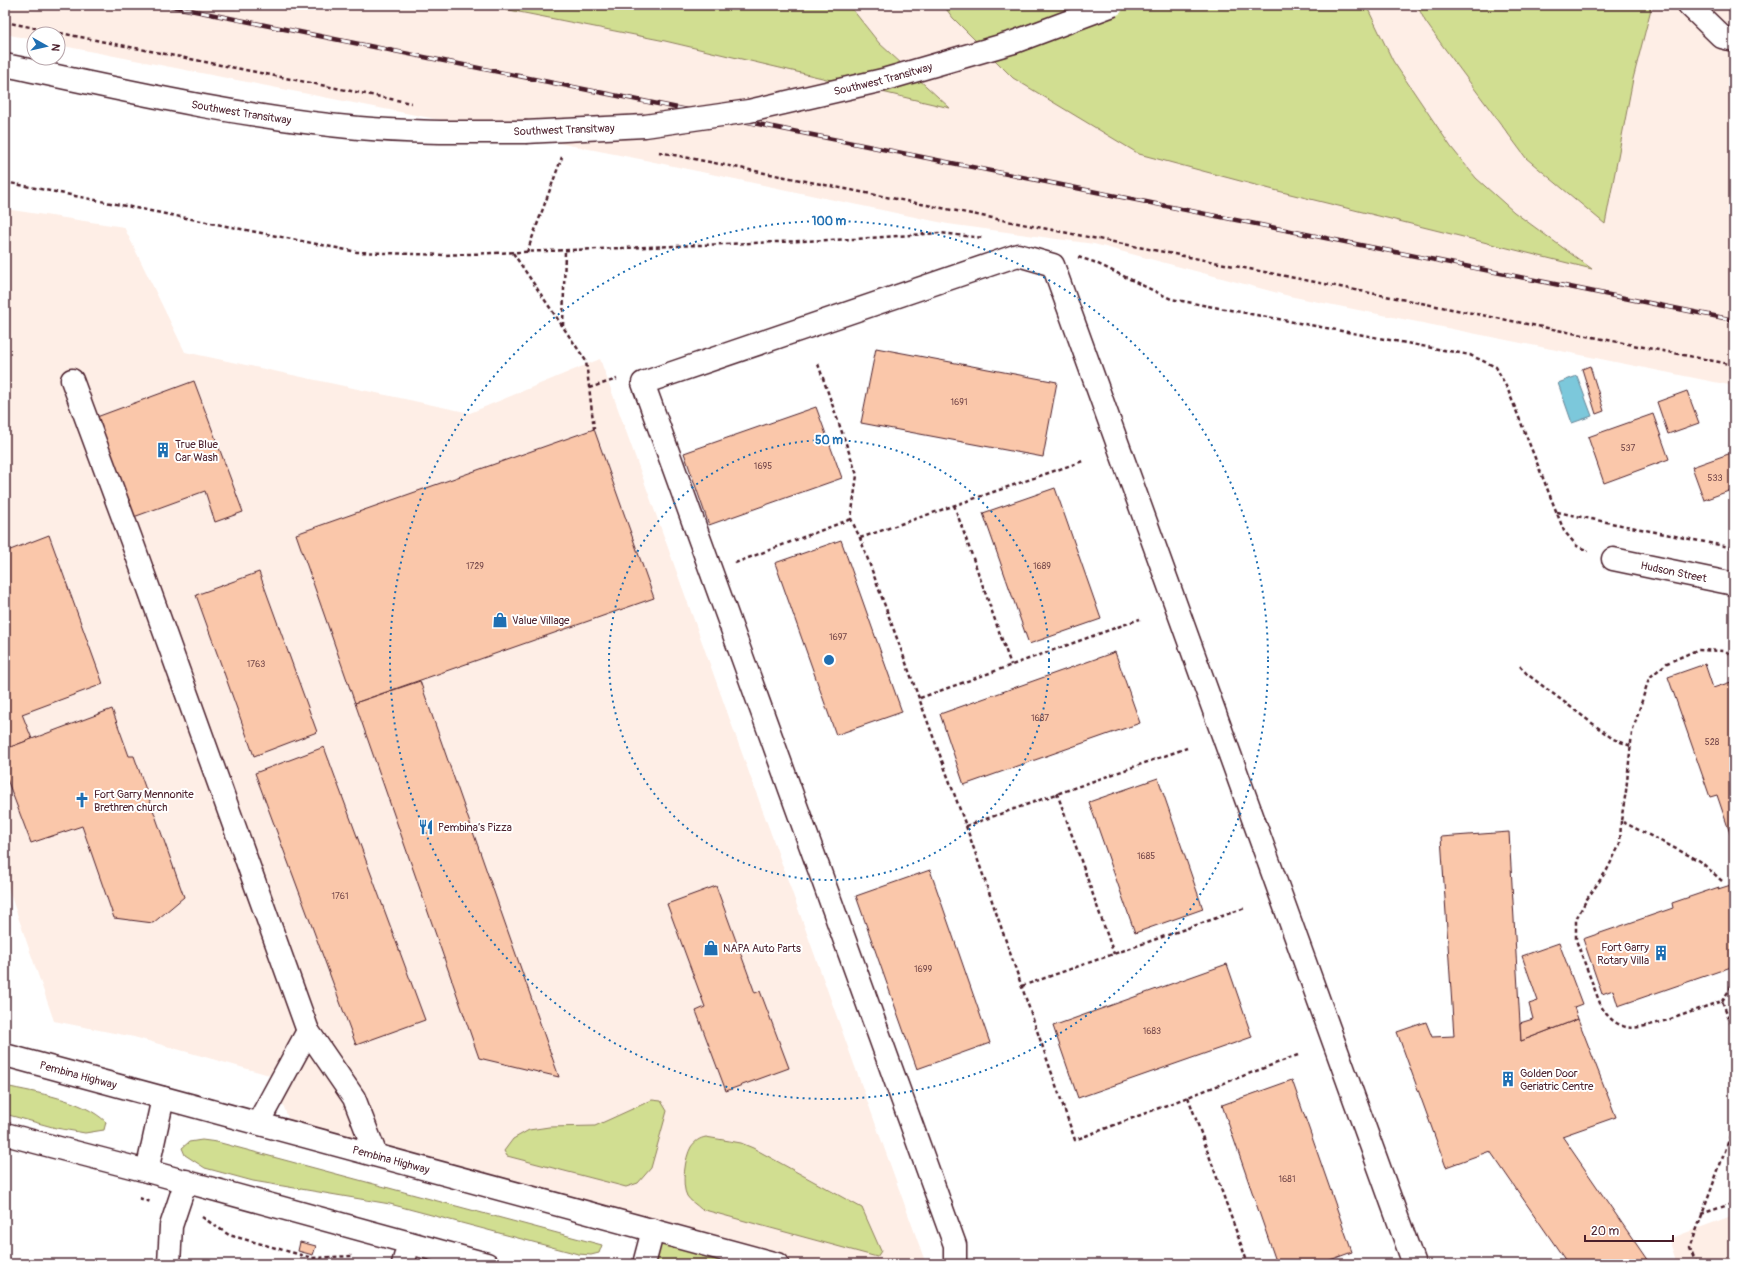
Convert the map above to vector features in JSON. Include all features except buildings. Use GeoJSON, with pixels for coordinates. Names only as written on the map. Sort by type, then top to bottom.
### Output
{"type":"FeatureCollection","features":[{"type":"Feature","properties":{"kind":"main road","name":"Southwest Transitway"},"geometry":{"type":"LineString","coordinates":[[5,65],[173,101],[297,121],[360,128],[422,132],[525,132],[645,126],[749,111],[883,80],[1014,42],[1113,5]]}},
{"type":"Feature","properties":{"kind":"main road"},"geometry":{"type":"LineString","coordinates":[[1689,5],[1722,37],[1734,40]]}},
{"type":"Feature","properties":{"kind":"main road"},"geometry":{"type":"LineString","coordinates":[[955,1264],[955,1245],[643,382],[1018,255],[1053,265],[1414,1264]]}},
{"type":"Feature","properties":{"kind":"main road"},"geometry":{"type":"LineString","coordinates":[[72,380],[131,539],[308,1031],[354,1098],[376,1156]]}},
{"type":"Feature","properties":{"kind":"main road","name":"Hudson Street"},"geometry":{"type":"LineString","coordinates":[[1613,559],[1734,584]]}},
{"type":"Feature","properties":{"kind":"main road"},"geometry":{"type":"LineString","coordinates":[[258,1123],[308,1031]]}},
{"type":"Feature","properties":{"kind":"main road","name":"Pembina Highway"},"geometry":{"type":"LineString","coordinates":[[5,1055],[777,1264]]}},
{"type":"Feature","properties":{"kind":"main road"},"geometry":{"type":"LineString","coordinates":[[147,1170],[163,1098]]}},
{"type":"Feature","properties":{"kind":"main road"},"geometry":{"type":"LineString","coordinates":[[5,1134],[147,1170],[487,1264]]}},
{"type":"Feature","properties":{"kind":"main road"},"geometry":{"type":"LineString","coordinates":[[169,1264],[171,1226],[186,1181]]}},
{"type":"Feature","properties":{"kind":"main road"},"geometry":{"type":"LineString","coordinates":[[644,1264],[652,1230]]}},
{"type":"Feature","properties":{"kind":"main road"},"geometry":{"type":"LineString","coordinates":[[403,1264],[409,1242]]}},
{"type":"Feature","properties":{"kind":"path"},"geometry":{"type":"LineString","coordinates":[[5,22],[415,104]]}},
{"type":"Feature","properties":{"kind":"path"},"geometry":{"type":"LineString","coordinates":[[656,152],[1734,365]]}},
{"type":"Feature","properties":{"kind":"path"},"geometry":{"type":"LineString","coordinates":[[527,252],[562,156]]}},
{"type":"Feature","properties":{"kind":"path"},"geometry":{"type":"LineString","coordinates":[[563,327],[565,251]]}},
{"type":"Feature","properties":{"kind":"path"},"geometry":{"type":"LineString","coordinates":[[512,253],[586,361],[594,429]]}},
{"type":"Feature","properties":{"kind":"path"},"geometry":{"type":"LineString","coordinates":[[818,364],[857,476],[851,519],[860,538],[920,698],[1075,1140],[1298,1055]]}},
{"type":"Feature","properties":{"kind":"path"},"geometry":{"type":"LineString","coordinates":[[860,538],[1083,461]]}},
{"type":"Feature","properties":{"kind":"path"},"geometry":{"type":"LineString","coordinates":[[954,505],[1011,665]]}},
{"type":"Feature","properties":{"kind":"path"},"geometry":{"type":"LineString","coordinates":[[1557,512],[1734,548]]}},
{"type":"Feature","properties":{"kind":"path"},"geometry":{"type":"LineString","coordinates":[[712,572],[851,519]]}},
{"type":"Feature","properties":{"kind":"path"},"geometry":{"type":"LineString","coordinates":[[920,698],[1140,619]]}},
{"type":"Feature","properties":{"kind":"path"},"geometry":{"type":"LineString","coordinates":[[1734,657],[1726,651],[1697,650],[1667,663],[1649,678],[1632,733],[1621,821],[1620,844],[1607,870],[1587,899],[1576,919],[1576,940],[1601,1006],[1606,1015],[1616,1023],[1628,1028],[1656,1023],[1722,1001],[1730,990],[1734,972]]}},
{"type":"Feature","properties":{"kind":"path"},"geometry":{"type":"LineString","coordinates":[[1520,666],[1527,674],[1613,739],[1631,746]]}},
{"type":"Feature","properties":{"kind":"path"},"geometry":{"type":"LineString","coordinates":[[966,826],[1187,748]]}},
{"type":"Feature","properties":{"kind":"path"},"geometry":{"type":"LineString","coordinates":[[1057,794],[1114,954]]}},
{"type":"Feature","properties":{"kind":"path"},"geometry":{"type":"LineString","coordinates":[[1621,821],[1700,861],[1722,880]]}},
{"type":"Feature","properties":{"kind":"path"},"geometry":{"type":"LineString","coordinates":[[1022,986],[1244,908]]}},
{"type":"Feature","properties":{"kind":"path"},"geometry":{"type":"LineString","coordinates":[[1722,1001],[1734,1030]]}},
{"type":"Feature","properties":{"kind":"path"},"geometry":{"type":"LineString","coordinates":[[1188,1097],[1248,1264]]}},
{"type":"Feature","properties":{"kind":"path"},"geometry":{"type":"LineString","coordinates":[[1696,1264],[1690,1248],[1734,1126]]}},
{"type":"Feature","properties":{"kind":"path"},"geometry":{"type":"LineString","coordinates":[[1701,1214],[1734,1203]]}},
{"type":"Feature","properties":{"kind":"path"},"geometry":{"type":"LineString","coordinates":[[176,1209],[202,1217],[229,1235],[312,1258],[355,1256]]}},
{"type":"Feature","properties":{"kind":"shaded area"},"geometry":{"type":"Polygon","coordinates":[[[5,5],[484,5],[665,41],[949,107],[879,43],[849,5],[943,5],[953,18],[1591,269],[1514,212],[1476,178],[1451,147],[1393,61],[1366,5],[1417,5],[1425,21],[1442,45],[1526,158],[1605,223],[1633,79],[1652,5],[1734,5],[1734,386],[1289,296],[1094,244],[948,224],[640,159],[66,47],[66,26],[26,26],[26,38],[5,34],[5,5]]]}},
{"type":"Feature","properties":{"kind":"shaded area"},"geometry":{"type":"Polygon","coordinates":[[[5,209],[124,227],[185,352],[470,413],[600,359],[926,1264],[777,1264],[290,1124],[273,1076],[134,1037],[54,1021],[5,879],[5,209]]]}},
{"type":"Feature","properties":{"kind":"shaded area"},"geometry":{"type":"Polygon","coordinates":[[[1734,1215],[1734,1264],[1677,1264],[1669,1239],[1734,1215]]]}},
{"type":"Feature","properties":{"kind":"green space"},"geometry":{"type":"Polygon","coordinates":[[[484,5],[849,5],[879,43],[950,108],[665,41],[484,5]]]}},
{"type":"Feature","properties":{"kind":"green space"},"geometry":{"type":"Polygon","coordinates":[[[943,5],[1366,5],[1393,61],[1451,147],[1476,178],[1514,212],[1592,269],[1274,190],[1139,154],[1013,78],[953,18],[943,5]]]}},
{"type":"Feature","properties":{"kind":"green space"},"geometry":{"type":"Polygon","coordinates":[[[1417,5],[1652,5],[1633,79],[1605,224],[1526,158],[1442,45],[1425,21],[1417,5]]]}},
{"type":"Feature","properties":{"kind":"green space"},"geometry":{"type":"Polygon","coordinates":[[[5,1086],[45,1094],[72,1102],[96,1114],[106,1122],[104,1130],[85,1133],[56,1128],[5,1114],[5,1086]]]}},
{"type":"Feature","properties":{"kind":"green space"},"geometry":{"type":"Polygon","coordinates":[[[652,1100],[661,1101],[667,1111],[651,1168],[638,1183],[626,1187],[507,1156],[504,1151],[513,1139],[529,1130],[549,1127],[595,1126],[652,1100]]]}},
{"type":"Feature","properties":{"kind":"green space"},"geometry":{"type":"Polygon","coordinates":[[[706,1137],[741,1143],[753,1148],[862,1208],[881,1251],[877,1257],[701,1209],[687,1196],[684,1185],[684,1171],[691,1147],[698,1140],[706,1137]]]}},
{"type":"Feature","properties":{"kind":"green space"},"geometry":{"type":"Polygon","coordinates":[[[202,1140],[217,1142],[602,1245],[599,1253],[591,1255],[578,1254],[390,1204],[253,1181],[205,1168],[185,1155],[182,1148],[189,1142],[202,1140]]]}},
{"type":"Feature","properties":{"kind":"green space"},"geometry":{"type":"Polygon","coordinates":[[[653,1230],[777,1264],[644,1264],[653,1230]]]}},
{"type":"Feature","properties":{"kind":"water"},"geometry":{"type":"Polygon","coordinates":[[[1577,376],[1592,416],[1572,423],[1558,383],[1577,376]]]}},
{"type":"Feature","properties":{"kind":"railway"},"geometry":{"type":"LineString","coordinates":[[165,5],[1734,320]]}},
{"type":"Feature","properties":{"kind":"place","name":"True Blue Car Wash"},"geometry":{"type":"Point","coordinates":[163,450]}},
{"type":"Feature","properties":{"kind":"place","name":"Value Village"},"geometry":{"type":"Point","coordinates":[500,620]}},
{"type":"Feature","properties":{"kind":"place","name":"Fort Garry Mennonite Brethren church"},"geometry":{"type":"Point","coordinates":[82,800]}},
{"type":"Feature","properties":{"kind":"place","name":"Pembina’s Pizza"},"geometry":{"type":"Point","coordinates":[426,827]}},
{"type":"Feature","properties":{"kind":"place","name":"NAPA Auto Parts"},"geometry":{"type":"Point","coordinates":[711,948]}},
{"type":"Feature","properties":{"kind":"place","name":"Fort Garry Rotary Villa"},"geometry":{"type":"Point","coordinates":[1661,953]}},
{"type":"Feature","properties":{"kind":"place","name":"Golden Door Geriatric Centre"},"geometry":{"type":"Point","coordinates":[1508,1079]}}]}
